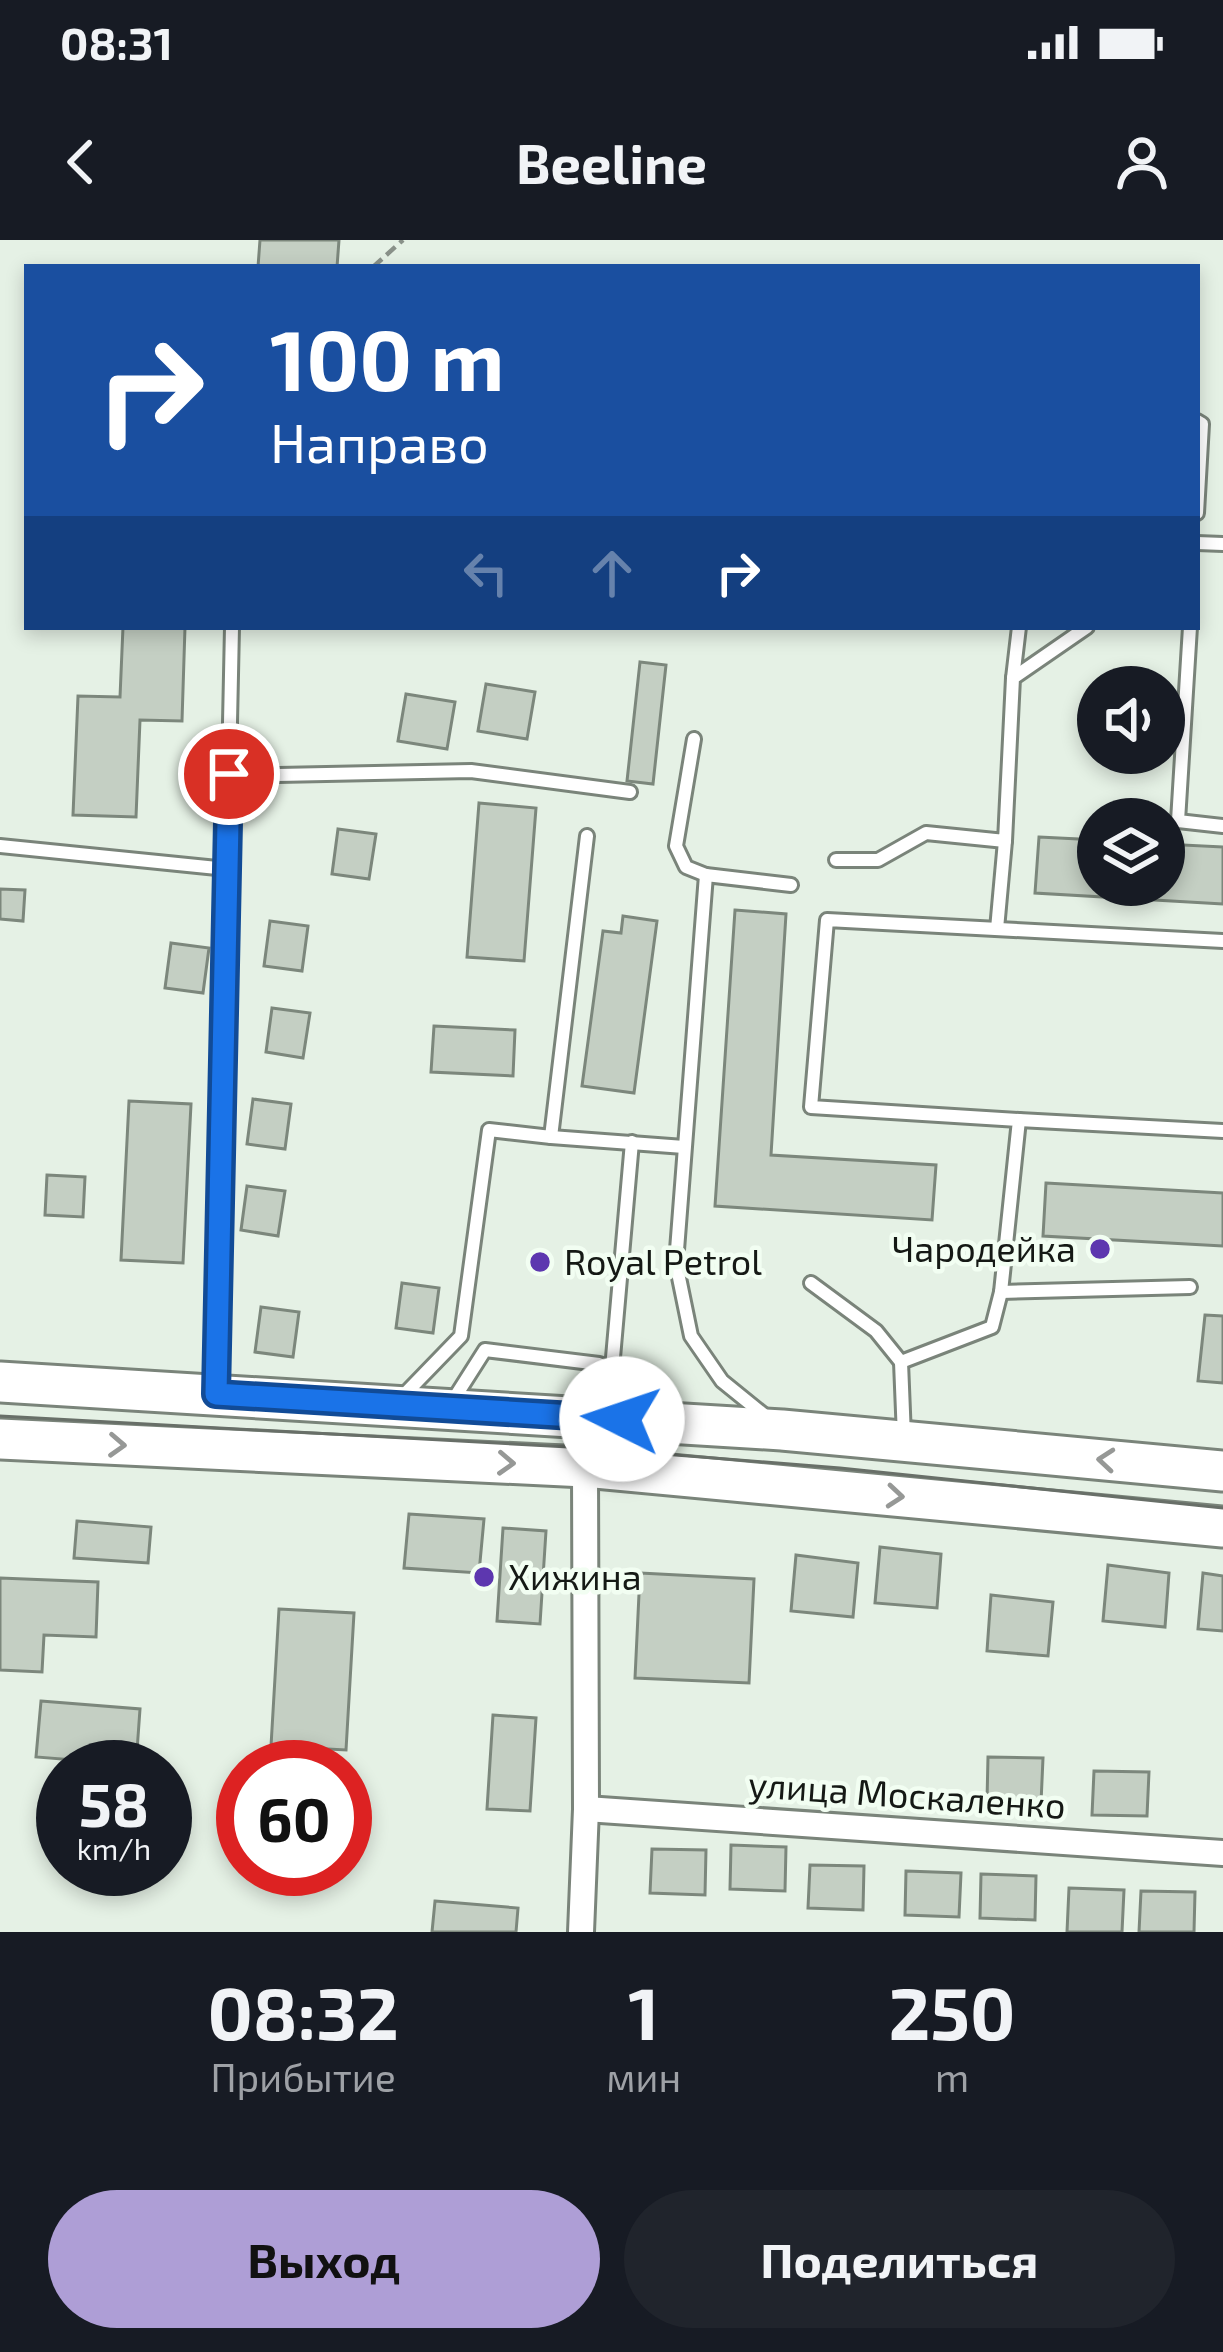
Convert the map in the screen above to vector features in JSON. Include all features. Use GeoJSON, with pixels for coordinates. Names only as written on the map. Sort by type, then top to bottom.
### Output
{"type":"FeatureCollection","features":[{"type":"Feature","properties":{"kind":"main road"},"geometry":{"type":"LineString","coordinates":[[0,1382],[782,1430],[1223,1471]]}},
{"type":"Feature","properties":{"kind":"main road"},"geometry":{"type":"LineString","coordinates":[[0,1439],[585,1467],[1223,1527]]}},
{"type":"Feature","properties":{"kind":"street"},"geometry":{"type":"LineString","coordinates":[[581,1932],[586,1809],[585,1467]]}},
{"type":"Feature","properties":{"kind":"street","name":"улица Москаленко"},"geometry":{"type":"LineString","coordinates":[[586,1809],[1223,1853]]}},
{"type":"Feature","properties":{"kind":"lane"},"geometry":{"type":"LineString","coordinates":[[1200,423],[1200,460]]}},
{"type":"Feature","properties":{"kind":"lane"},"geometry":{"type":"LineString","coordinates":[[216,1394],[232,630]]}},
{"type":"Feature","properties":{"kind":"lane"},"geometry":{"type":"LineString","coordinates":[[997,929],[1019,630]]}},
{"type":"Feature","properties":{"kind":"lane"},"geometry":{"type":"LineString","coordinates":[[1013,678],[1083,630]]}},
{"type":"Feature","properties":{"kind":"lane"},"geometry":{"type":"LineString","coordinates":[[1190,630],[1178,821],[1223,826]]}},
{"type":"Feature","properties":{"kind":"lane"},"geometry":{"type":"LineString","coordinates":[[694,739],[676,846],[686,867],[706,875],[791,884]]}},
{"type":"Feature","properties":{"kind":"lane"},"geometry":{"type":"LineString","coordinates":[[229,776],[471,771],[630,792]]}},
{"type":"Feature","properties":{"kind":"lane"},"geometry":{"type":"LineString","coordinates":[[836,860],[878,860],[926,833],[1005,841]]}},
{"type":"Feature","properties":{"kind":"lane"},"geometry":{"type":"LineString","coordinates":[[551,1137],[587,836]]}},
{"type":"Feature","properties":{"kind":"lane"},"geometry":{"type":"LineString","coordinates":[[0,846],[227,869]]}},
{"type":"Feature","properties":{"kind":"lane"},"geometry":{"type":"LineString","coordinates":[[706,875],[676,1263],[691,1336],[722,1381],[782,1430]]}},
{"type":"Feature","properties":{"kind":"lane"},"geometry":{"type":"LineString","coordinates":[[1223,941],[827,920],[811,1106],[1223,1131]]}},
{"type":"Feature","properties":{"kind":"lane"},"geometry":{"type":"LineString","coordinates":[[901,1362],[992,1327],[1019,1120]]}},
{"type":"Feature","properties":{"kind":"lane"},"geometry":{"type":"LineString","coordinates":[[395,1404],[461,1336],[488,1130],[684,1147]]}},
{"type":"Feature","properties":{"kind":"lane"},"geometry":{"type":"LineString","coordinates":[[612,1369],[632,1142]]}},
{"type":"Feature","properties":{"kind":"lane"},"geometry":{"type":"LineString","coordinates":[[811,1283],[876,1331],[901,1362],[904,1442]]}},
{"type":"Feature","properties":{"kind":"lane"},"geometry":{"type":"LineString","coordinates":[[1000,1292],[1190,1287]]}},
{"type":"Feature","properties":{"kind":"lane"},"geometry":{"type":"LineString","coordinates":[[461,1336],[484,1350],[612,1369],[657,1421]]}},
{"type":"Feature","properties":{"kind":"lane"},"geometry":{"type":"LineString","coordinates":[[447,1408],[484,1350]]}},
{"type":"Feature","properties":{"kind":"path"},"geometry":{"type":"LineString","coordinates":[[376,264],[403,240]]}},
{"type":"Feature","properties":{"kind":"building"},"geometry":{"type":"Polygon","coordinates":[[[260,240],[339,240],[337,264],[258,264],[260,240]]]}},
{"type":"Feature","properties":{"kind":"building"},"geometry":{"type":"Polygon","coordinates":[[[123,630],[185,630],[182,721],[140,720],[136,817],[73,815],[78,696],[120,697],[123,630]]]}},
{"type":"Feature","properties":{"kind":"building"},"geometry":{"type":"Polygon","coordinates":[[[640,662],[666,665],[653,784],[627,781],[640,662]]]}},
{"type":"Feature","properties":{"kind":"building"},"geometry":{"type":"Polygon","coordinates":[[[486,684],[535,692],[527,739],[478,731],[486,684]]]}},
{"type":"Feature","properties":{"kind":"building"},"geometry":{"type":"Polygon","coordinates":[[[406,694],[455,702],[447,749],[398,741],[406,694]]]}},
{"type":"Feature","properties":{"kind":"building"},"geometry":{"type":"Polygon","coordinates":[[[479,803],[536,808],[524,961],[467,957],[479,803]]]}},
{"type":"Feature","properties":{"kind":"building"},"geometry":{"type":"Polygon","coordinates":[[[338,829],[376,834],[369,879],[332,874],[338,829]]]}},
{"type":"Feature","properties":{"kind":"building"},"geometry":{"type":"Polygon","coordinates":[[[1039,837],[1077,839],[1077,895],[1035,893],[1039,837]]]}},
{"type":"Feature","properties":{"kind":"building"},"geometry":{"type":"Polygon","coordinates":[[[1185,845],[1223,847],[1223,904],[1185,902],[1185,845]]]}},
{"type":"Feature","properties":{"kind":"building"},"geometry":{"type":"Polygon","coordinates":[[[0,889],[25,890],[23,921],[0,919],[0,889]]]}},
{"type":"Feature","properties":{"kind":"building"},"geometry":{"type":"Polygon","coordinates":[[[735,910],[786,914],[771,1155],[936,1165],[932,1220],[715,1206],[735,910]]]}},
{"type":"Feature","properties":{"kind":"building"},"geometry":{"type":"Polygon","coordinates":[[[623,916],[657,921],[634,1093],[582,1086],[603,931],[621,933],[623,916]]]}},
{"type":"Feature","properties":{"kind":"building"},"geometry":{"type":"Polygon","coordinates":[[[270,921],[308,926],[302,971],[264,966],[270,921]]]}},
{"type":"Feature","properties":{"kind":"building"},"geometry":{"type":"Polygon","coordinates":[[[171,943],[209,948],[203,993],[165,988],[171,943]]]}},
{"type":"Feature","properties":{"kind":"building"},"geometry":{"type":"Polygon","coordinates":[[[272,1008],[310,1013],[303,1058],[266,1052],[272,1008]]]}},
{"type":"Feature","properties":{"kind":"building"},"geometry":{"type":"Polygon","coordinates":[[[434,1026],[515,1030],[513,1076],[431,1072],[434,1026]]]}},
{"type":"Feature","properties":{"kind":"building"},"geometry":{"type":"Polygon","coordinates":[[[253,1099],[291,1104],[285,1149],[247,1144],[253,1099]]]}},
{"type":"Feature","properties":{"kind":"building"},"geometry":{"type":"Polygon","coordinates":[[[129,1101],[191,1104],[183,1263],[121,1260],[129,1101]]]}},
{"type":"Feature","properties":{"kind":"building"},"geometry":{"type":"Polygon","coordinates":[[[47,1175],[85,1177],[83,1217],[45,1215],[47,1175]]]}},
{"type":"Feature","properties":{"kind":"building"},"geometry":{"type":"Polygon","coordinates":[[[1046,1183],[1223,1193],[1223,1246],[1043,1236],[1046,1183]]]}},
{"type":"Feature","properties":{"kind":"building"},"geometry":{"type":"Polygon","coordinates":[[[247,1186],[285,1191],[278,1236],[241,1230],[247,1186]]]}},
{"type":"Feature","properties":{"kind":"building"},"geometry":{"type":"Polygon","coordinates":[[[402,1283],[439,1288],[433,1333],[396,1328],[402,1283]]]}},
{"type":"Feature","properties":{"kind":"building"},"geometry":{"type":"Polygon","coordinates":[[[261,1307],[299,1312],[293,1357],[255,1352],[261,1307]]]}},
{"type":"Feature","properties":{"kind":"building"},"geometry":{"type":"Polygon","coordinates":[[[1205,1315],[1223,1316],[1223,1383],[1198,1381],[1205,1315]]]}},
{"type":"Feature","properties":{"kind":"building"},"geometry":{"type":"Polygon","coordinates":[[[409,1514],[484,1519],[479,1573],[404,1568],[409,1514]]]}},
{"type":"Feature","properties":{"kind":"building"},"geometry":{"type":"Polygon","coordinates":[[[77,1521],[151,1527],[148,1563],[74,1558],[77,1521]]]}},
{"type":"Feature","properties":{"kind":"building"},"geometry":{"type":"Polygon","coordinates":[[[503,1528],[546,1531],[540,1624],[497,1621],[503,1528]]]}},
{"type":"Feature","properties":{"kind":"building"},"geometry":{"type":"Polygon","coordinates":[[[880,1547],[941,1554],[937,1608],[875,1603],[880,1547]]]}},
{"type":"Feature","properties":{"kind":"building"},"geometry":{"type":"Polygon","coordinates":[[[796,1555],[858,1563],[853,1617],[791,1611],[796,1555]]]}},
{"type":"Feature","properties":{"kind":"building"},"geometry":{"type":"Polygon","coordinates":[[[1108,1565],[1169,1573],[1165,1627],[1103,1621],[1108,1565]]]}},
{"type":"Feature","properties":{"kind":"building"},"geometry":{"type":"Polygon","coordinates":[[[640,1573],[754,1579],[749,1683],[635,1678],[640,1573]]]}},
{"type":"Feature","properties":{"kind":"building"},"geometry":{"type":"Polygon","coordinates":[[[1203,1573],[1223,1576],[1223,1631],[1198,1629],[1203,1573]]]}},
{"type":"Feature","properties":{"kind":"building"},"geometry":{"type":"Polygon","coordinates":[[[0,1578],[98,1582],[96,1637],[44,1635],[42,1672],[0,1670],[0,1578]]]}},
{"type":"Feature","properties":{"kind":"building"},"geometry":{"type":"Polygon","coordinates":[[[991,1595],[1053,1602],[1048,1656],[987,1651],[991,1595]]]}},
{"type":"Feature","properties":{"kind":"building"},"geometry":{"type":"Polygon","coordinates":[[[279,1609],[354,1613],[347,1740],[271,1740],[279,1609]]]}},
{"type":"Feature","properties":{"kind":"building"},"geometry":{"type":"Polygon","coordinates":[[[41,1701],[140,1709],[138,1740],[38,1740],[41,1701]]]}},
{"type":"Feature","properties":{"kind":"building"},"geometry":{"type":"Polygon","coordinates":[[[493,1715],[536,1718],[530,1811],[487,1809],[493,1715]]]}},
{"type":"Feature","properties":{"kind":"building"},"geometry":{"type":"Polygon","coordinates":[[[988,1757],[1043,1758],[1041,1803],[987,1801],[988,1757]]]}},
{"type":"Feature","properties":{"kind":"building"},"geometry":{"type":"Polygon","coordinates":[[[1094,1771],[1149,1772],[1147,1816],[1092,1815],[1094,1771]]]}},
{"type":"Feature","properties":{"kind":"building"},"geometry":{"type":"Polygon","coordinates":[[[731,1845],[786,1847],[785,1891],[730,1889],[731,1845]]]}},
{"type":"Feature","properties":{"kind":"building"},"geometry":{"type":"Polygon","coordinates":[[[652,1849],[706,1850],[705,1895],[650,1893],[652,1849]]]}},
{"type":"Feature","properties":{"kind":"building"},"geometry":{"type":"Polygon","coordinates":[[[810,1865],[864,1866],[863,1910],[808,1908],[810,1865]]]}},
{"type":"Feature","properties":{"kind":"building"},"geometry":{"type":"Polygon","coordinates":[[[906,1871],[961,1873],[959,1917],[905,1915],[906,1871]]]}},
{"type":"Feature","properties":{"kind":"building"},"geometry":{"type":"Polygon","coordinates":[[[981,1874],[1036,1876],[1035,1920],[980,1918],[981,1874]]]}},
{"type":"Feature","properties":{"kind":"building"},"geometry":{"type":"Polygon","coordinates":[[[1069,1888],[1124,1890],[1122,1932],[1067,1932],[1069,1888]]]}},
{"type":"Feature","properties":{"kind":"building"},"geometry":{"type":"Polygon","coordinates":[[[1141,1891],[1195,1892],[1194,1932],[1139,1932],[1141,1891]]]}},
{"type":"Feature","properties":{"kind":"building"},"geometry":{"type":"Polygon","coordinates":[[[435,1901],[518,1908],[516,1932],[432,1932],[435,1901]]]}},
{"type":"Feature","properties":{"kind":"tram line"},"geometry":{"type":"LineString","coordinates":[[0,1416],[587,1448],[840,1468],[1223,1508]]}},
{"type":"Feature","properties":{"kind":"place","name":"Чародейка"},"geometry":{"type":"Point","coordinates":[1100,1249]}},
{"type":"Feature","properties":{"kind":"place","name":"Royal Petrol"},"geometry":{"type":"Point","coordinates":[540,1262]}},
{"type":"Feature","properties":{"kind":"place","name":"Хижина"},"geometry":{"type":"Point","coordinates":[484,1577]}},
{"type":"Feature","properties":{"kind":"route"},"geometry":{"type":"LineString","coordinates":[[229,774],[216,1394],[622,1419]]}}]}
